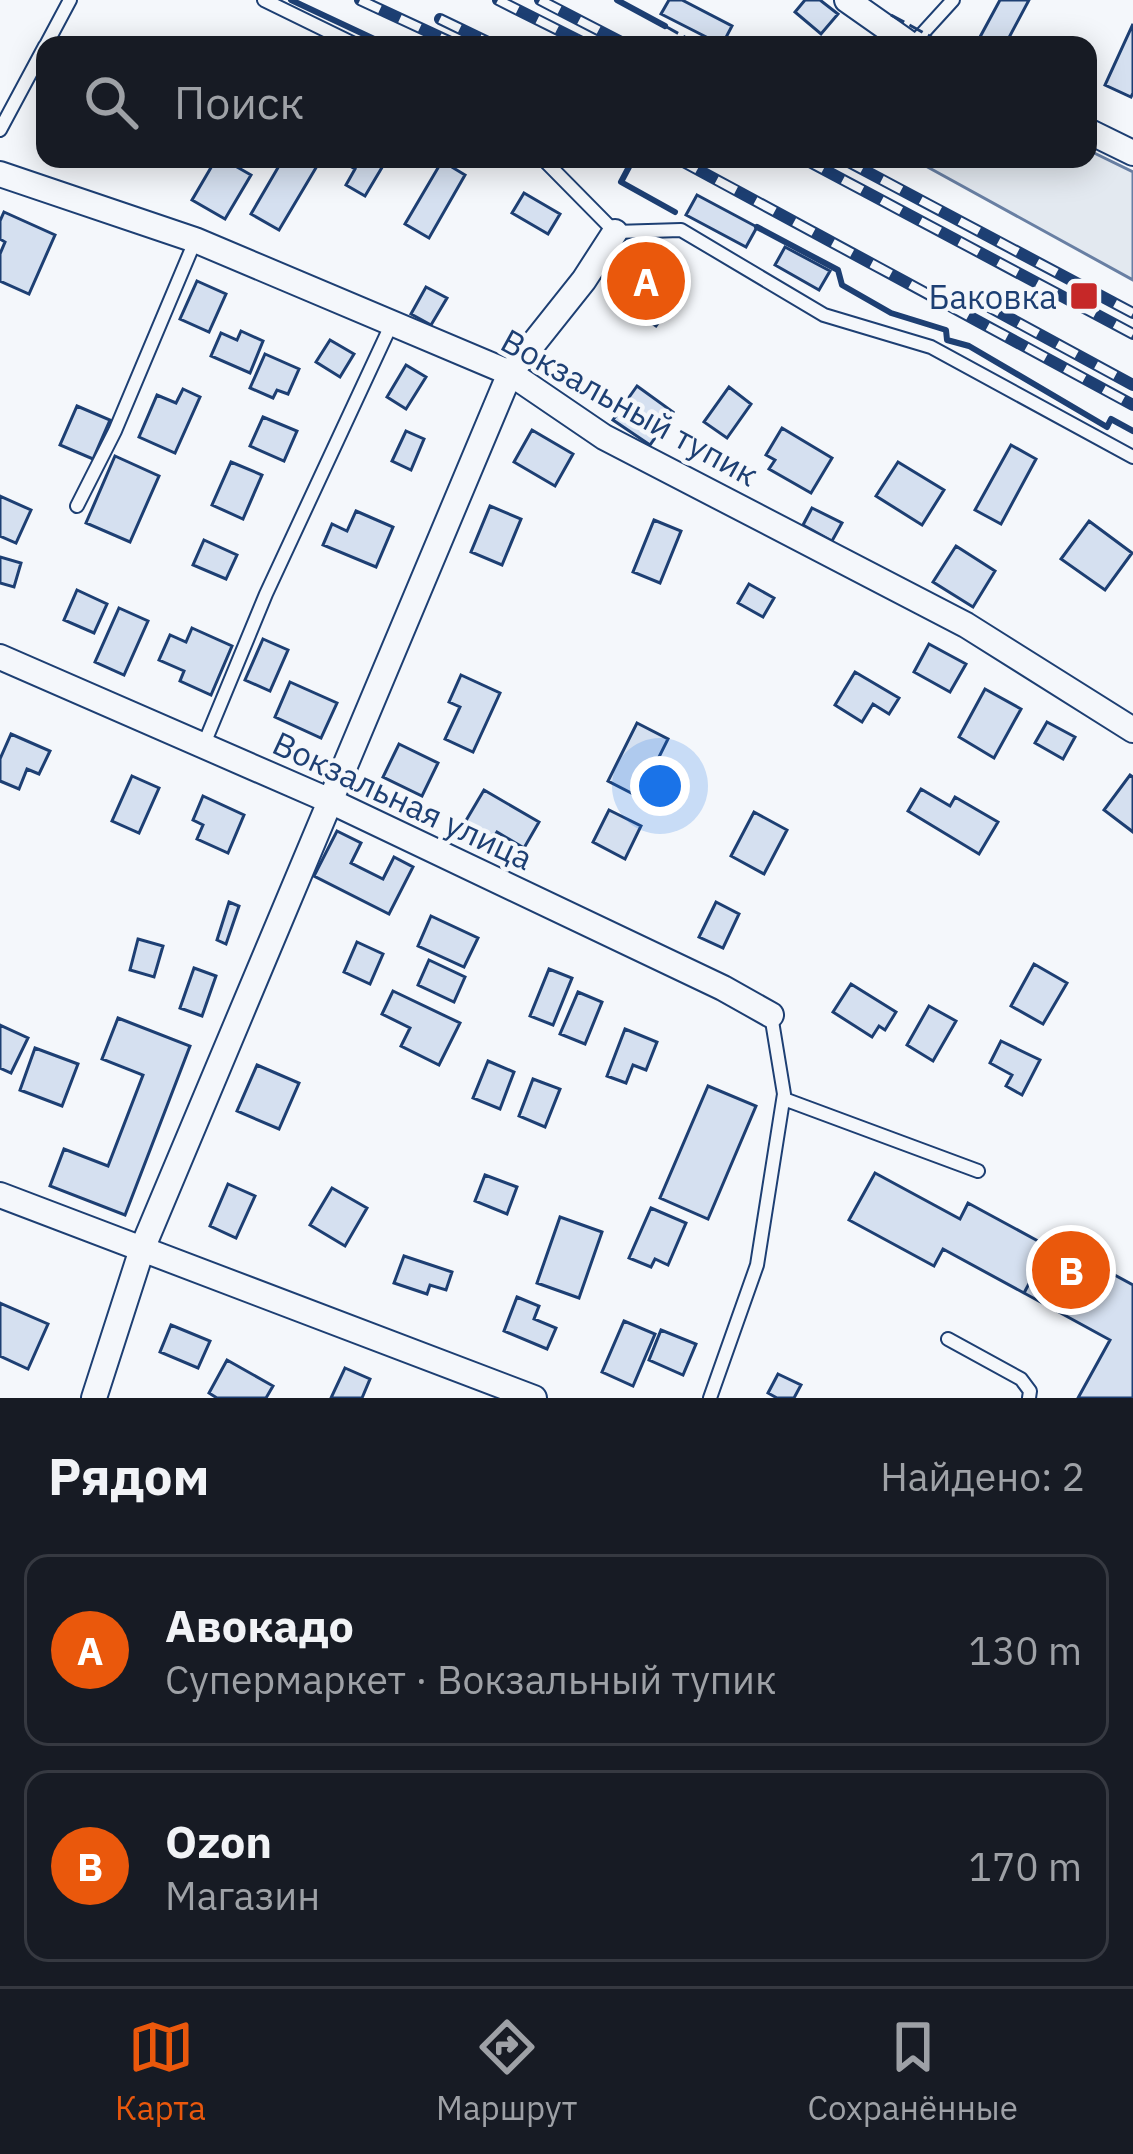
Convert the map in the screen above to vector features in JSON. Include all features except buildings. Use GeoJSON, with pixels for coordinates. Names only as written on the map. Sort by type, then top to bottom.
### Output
{"type":"FeatureCollection","features":[{"type":"Feature","properties":{"kind":"street"},"geometry":{"type":"LineString","coordinates":[[847,0],[898,36]]}},
{"type":"Feature","properties":{"kind":"street"},"geometry":{"type":"LineString","coordinates":[[1097,135],[1133,153]]}},
{"type":"Feature","properties":{"kind":"street","name":"Вокзальный тупик"},"geometry":{"type":"LineString","coordinates":[[0,174],[195,239],[510,374],[604,437],[966,625],[1133,730]]}},
{"type":"Feature","properties":{"kind":"street"},"geometry":{"type":"LineString","coordinates":[[94,1398],[142,1249],[510,374],[615,232]]}},
{"type":"Feature","properties":{"kind":"street","name":"Вокзальная улица"},"geometry":{"type":"LineString","coordinates":[[0,657],[328,800],[723,988],[771,1016]]}},
{"type":"Feature","properties":{"kind":"street"},"geometry":{"type":"LineString","coordinates":[[0,1195],[535,1398]]}},
{"type":"Feature","properties":{"kind":"lane"},"geometry":{"type":"LineString","coordinates":[[50,36],[70,0]]}},
{"type":"Feature","properties":{"kind":"lane"},"geometry":{"type":"LineString","coordinates":[[264,0],[338,36]]}},
{"type":"Feature","properties":{"kind":"lane"},"geometry":{"type":"LineString","coordinates":[[919,36],[953,0]]}},
{"type":"Feature","properties":{"kind":"lane"},"geometry":{"type":"LineString","coordinates":[[0,130],[36,63]]}},
{"type":"Feature","properties":{"kind":"lane"},"geometry":{"type":"LineString","coordinates":[[552,168],[615,232],[681,230],[824,315],[931,347],[1133,457]]}},
{"type":"Feature","properties":{"kind":"lane"},"geometry":{"type":"LineString","coordinates":[[77,506],[115,431],[195,239]]}},
{"type":"Feature","properties":{"kind":"lane"},"geometry":{"type":"LineString","coordinates":[[204,744],[266,594],[392,323]]}},
{"type":"Feature","properties":{"kind":"lane"},"geometry":{"type":"LineString","coordinates":[[710,1398],[757,1265],[784,1100],[771,1016]]}},
{"type":"Feature","properties":{"kind":"lane"},"geometry":{"type":"LineString","coordinates":[[784,1100],[978,1171]]}},
{"type":"Feature","properties":{"kind":"lane"},"geometry":{"type":"LineString","coordinates":[[948,1339],[1021,1379],[1030,1390],[1029,1398]]}},
{"type":"Feature","properties":{"kind":"shaded area"},"geometry":{"type":"Polygon","coordinates":[[[1097,154],[1133,172],[1133,280],[929,168],[1097,168],[1097,154]]]}},
{"type":"Feature","properties":{"kind":"railway"},"geometry":{"type":"LineString","coordinates":[[360,0],[438,36]]}},
{"type":"Feature","properties":{"kind":"railway"},"geometry":{"type":"LineString","coordinates":[[498,0],[570,36]]}},
{"type":"Feature","properties":{"kind":"railway"},"geometry":{"type":"LineString","coordinates":[[540,0],[610,36]]}},
{"type":"Feature","properties":{"kind":"railway"},"geometry":{"type":"LineString","coordinates":[[440,19],[475,36]]}},
{"type":"Feature","properties":{"kind":"railway"},"geometry":{"type":"LineString","coordinates":[[695,168],[1133,405]]}},
{"type":"Feature","properties":{"kind":"railway"},"geometry":{"type":"LineString","coordinates":[[821,168],[1133,334]]}},
{"type":"Feature","properties":{"kind":"railway"},"geometry":{"type":"LineString","coordinates":[[860,168],[1133,313]]}},
{"type":"Feature","properties":{"kind":"railway"},"geometry":{"type":"LineString","coordinates":[[980,302],[1133,385]]}},
{"type":"Feature","properties":{"kind":"fence"},"geometry":{"type":"LineString","coordinates":[[891,15],[930,36]]}},
{"type":"Feature","properties":{"kind":"fence"},"geometry":{"type":"LineString","coordinates":[[665,26],[683,36]]}},
{"type":"Feature","properties":{"kind":"wall"},"geometry":{"type":"LineString","coordinates":[[291,0],[368,36]]}},
{"type":"Feature","properties":{"kind":"wall"},"geometry":{"type":"LineString","coordinates":[[617,0],[665,26]]}},
{"type":"Feature","properties":{"kind":"wall"},"geometry":{"type":"LineString","coordinates":[[628,168],[621,182],[675,212]]}},
{"type":"Feature","properties":{"kind":"wall"},"geometry":{"type":"LineString","coordinates":[[757,227],[838,270],[842,285],[891,313],[946,330],[947,340],[969,346],[1107,427],[1111,419],[1133,431]]}},
{"type":"Feature","properties":{"kind":"place","name":"Авокадо"},"geometry":{"type":"Point","coordinates":[646,281]}},
{"type":"Feature","properties":{"kind":"place","name":"Баковка"},"geometry":{"type":"Point","coordinates":[1084,296]}},
{"type":"Feature","properties":{"kind":"place","name":"Ozon"},"geometry":{"type":"Point","coordinates":[1071,1270]}}]}
